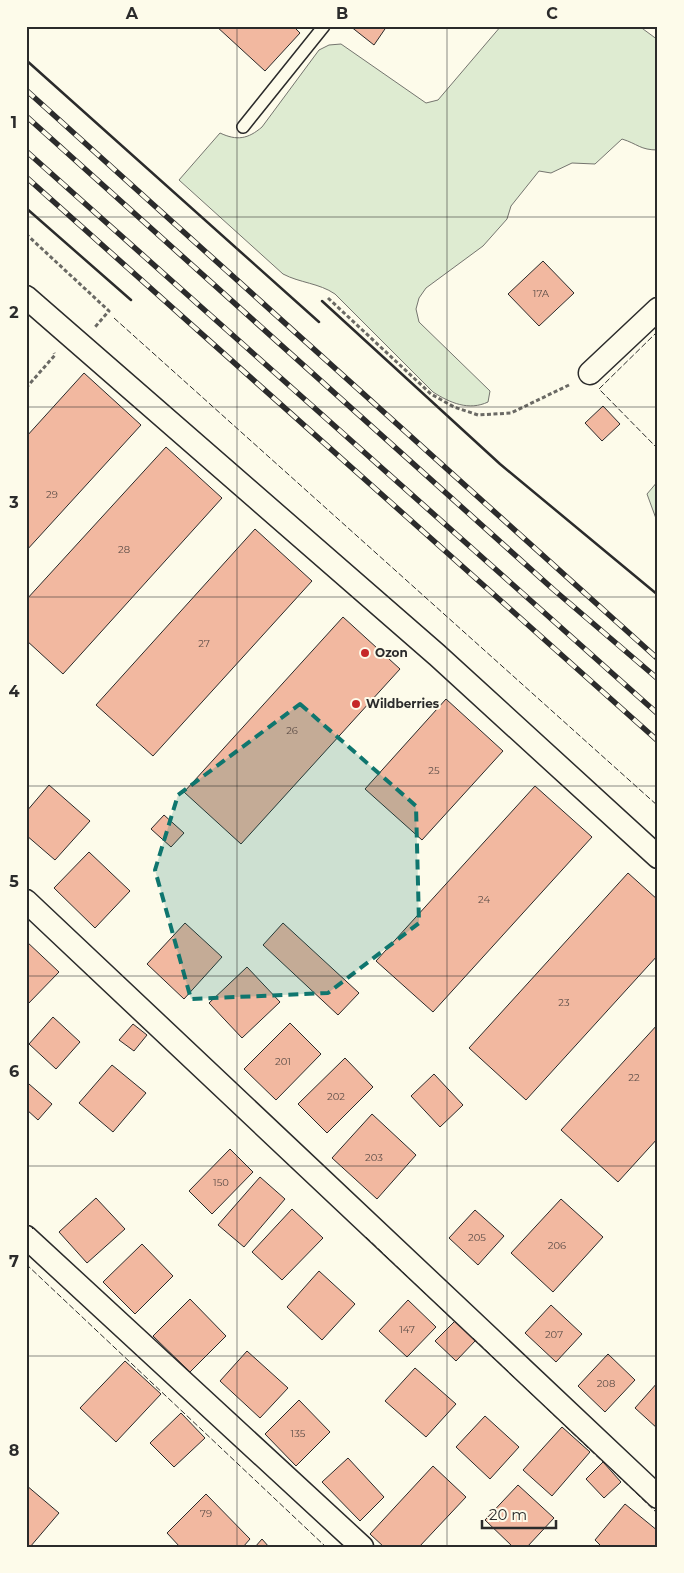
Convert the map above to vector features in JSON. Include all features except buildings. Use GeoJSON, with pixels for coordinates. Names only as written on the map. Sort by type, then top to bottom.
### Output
{"type":"FeatureCollection","features":[{"type":"Feature","properties":{"kind":"street"},"geometry":{"type":"LineString","coordinates":[[26,297],[437,654],[658,857]]}},
{"type":"Feature","properties":{"kind":"street"},"geometry":{"type":"LineString","coordinates":[[590,373],[658,309]]}},
{"type":"Feature","properties":{"kind":"street"},"geometry":{"type":"LineString","coordinates":[[26,901],[658,1497]]}},
{"type":"Feature","properties":{"kind":"street"},"geometry":{"type":"LineString","coordinates":[[26,1237],[362,1547]]}},
{"type":"Feature","properties":{"kind":"lane"},"geometry":{"type":"LineString","coordinates":[[243,127],[324,26]]}},
{"type":"Feature","properties":{"kind":"path"},"geometry":{"type":"LineString","coordinates":[[26,234],[109,311],[81,344]]}},
{"type":"Feature","properties":{"kind":"path"},"geometry":{"type":"LineString","coordinates":[[328,298],[431,394],[454,407],[478,415],[512,413],[590,373]]}},
{"type":"Feature","properties":{"kind":"path"},"geometry":{"type":"LineString","coordinates":[[26,388],[55,355],[48,348]]}},
{"type":"Feature","properties":{"kind":"highlighted area"},"geometry":{"type":"Polygon","coordinates":[[[300,704],[416,806],[419,923],[328,993],[191,999],[155,870],[178,795],[300,704]]]}},
{"type":"Feature","properties":{"kind":"green space"},"geometry":{"type":"Polygon","coordinates":[[[501,26],[639,26],[658,40],[658,150],[643,148],[622,139],[595,164],[572,163],[551,173],[539,171],[511,206],[507,219],[483,246],[426,288],[419,298],[416,309],[419,322],[490,391],[488,402],[481,405],[467,406],[453,402],[433,392],[335,294],[329,290],[283,274],[179,180],[220,133],[242,138],[262,127],[319,50],[329,45],[341,44],[426,103],[438,100],[501,26]]]}},
{"type":"Feature","properties":{"kind":"green space"},"geometry":{"type":"Polygon","coordinates":[[[658,481],[658,524],[647,494],[658,481]]]}},
{"type":"Feature","properties":{"kind":"railway"},"geometry":{"type":"LineString","coordinates":[[26,90],[658,659]]}},
{"type":"Feature","properties":{"kind":"railway"},"geometry":{"type":"LineString","coordinates":[[26,116],[554,590],[658,679]]}},
{"type":"Feature","properties":{"kind":"railway"},"geometry":{"type":"LineString","coordinates":[[26,151],[658,714]]}},
{"type":"Feature","properties":{"kind":"railway"},"geometry":{"type":"LineString","coordinates":[[26,177],[658,741]]}},
{"type":"Feature","properties":{"kind":"fence"},"geometry":{"type":"LineString","coordinates":[[114,318],[658,806]]}},
{"type":"Feature","properties":{"kind":"fence"},"geometry":{"type":"LineString","coordinates":[[658,331],[599,389],[658,449]]}},
{"type":"Feature","properties":{"kind":"fence"},"geometry":{"type":"LineString","coordinates":[[26,1222],[33,1229]]}},
{"type":"Feature","properties":{"kind":"fence"},"geometry":{"type":"LineString","coordinates":[[366,1237],[456,1323]]}},
{"type":"Feature","properties":{"kind":"fence"},"geometry":{"type":"LineString","coordinates":[[26,1264],[326,1547]]}},
{"type":"Feature","properties":{"kind":"fence"},"geometry":{"type":"LineString","coordinates":[[473,1338],[605,1464]]}},
{"type":"Feature","properties":{"kind":"fence"},"geometry":{"type":"LineString","coordinates":[[611,1469],[658,1514]]}},
{"type":"Feature","properties":{"kind":"wall"},"geometry":{"type":"LineString","coordinates":[[26,60],[319,322]]}},
{"type":"Feature","properties":{"kind":"wall"},"geometry":{"type":"LineString","coordinates":[[26,208],[131,300]]}},
{"type":"Feature","properties":{"kind":"wall"},"geometry":{"type":"LineString","coordinates":[[322,301],[500,464],[658,595]]}},
{"type":"Feature","properties":{"kind":"place","name":"Ozon"},"geometry":{"type":"Point","coordinates":[365,653]}},
{"type":"Feature","properties":{"kind":"place","name":"Wildberries"},"geometry":{"type":"Point","coordinates":[356,704]}}]}
